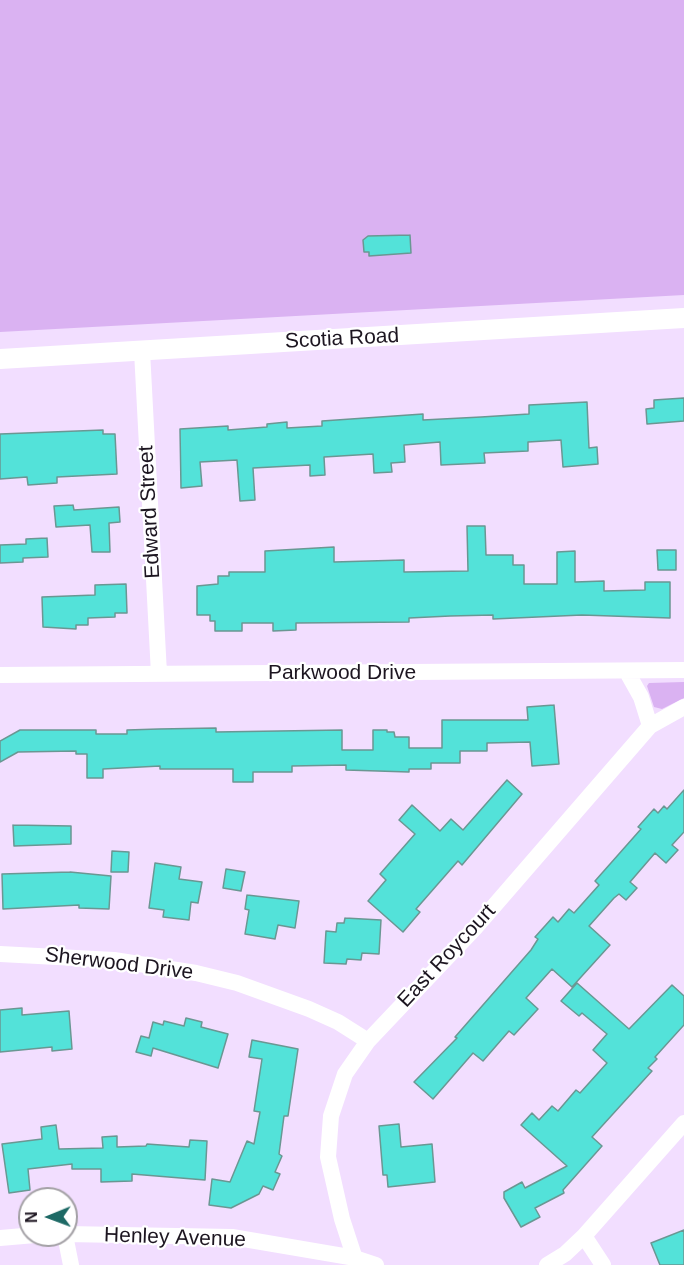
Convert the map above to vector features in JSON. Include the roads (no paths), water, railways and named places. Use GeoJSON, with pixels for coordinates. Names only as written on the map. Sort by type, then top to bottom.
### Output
{"type":"FeatureCollection","features":[{"type":"Feature","properties":{"kind":"street","name":"Scotia Road"},"geometry":{"type":"LineString","coordinates":[[0,359],[684,318]]}},
{"type":"Feature","properties":{"kind":"street","name":"Edward Street"},"geometry":{"type":"LineString","coordinates":[[142,351],[159,674]]}},
{"type":"Feature","properties":{"kind":"street","name":"Parkwood Drive"},"geometry":{"type":"LineString","coordinates":[[0,675],[684,670]]}},
{"type":"Feature","properties":{"kind":"street"},"geometry":{"type":"LineString","coordinates":[[627,672],[641,697],[650,726]]}},
{"type":"Feature","properties":{"kind":"street","name":"East Roycourt"},"geometry":{"type":"LineString","coordinates":[[356,1261],[331,1175],[328,1135],[336,1097],[345,1074],[368,1041],[475,928],[650,726],[684,707]]}},
{"type":"Feature","properties":{"kind":"street","name":"Sherwood Drive"},"geometry":{"type":"LineString","coordinates":[[0,954],[114,960],[196,973],[275,995],[338,1022],[368,1041]]}},
{"type":"Feature","properties":{"kind":"street"},"geometry":{"type":"LineString","coordinates":[[547,1265],[565,1254],[584,1236],[684,1123]]}},
{"type":"Feature","properties":{"kind":"street","name":"Henley Avenue"},"geometry":{"type":"LineString","coordinates":[[78,1234],[232,1237],[376,1265]]}},
{"type":"Feature","properties":{"kind":"street"},"geometry":{"type":"LineString","coordinates":[[0,1238],[18,1236]]}},
{"type":"Feature","properties":{"kind":"street"},"geometry":{"type":"LineString","coordinates":[[584,1236],[603,1265]]}},
{"type":"Feature","properties":{"kind":"street"},"geometry":{"type":"LineString","coordinates":[[68,1247],[71,1265]]}}]}
